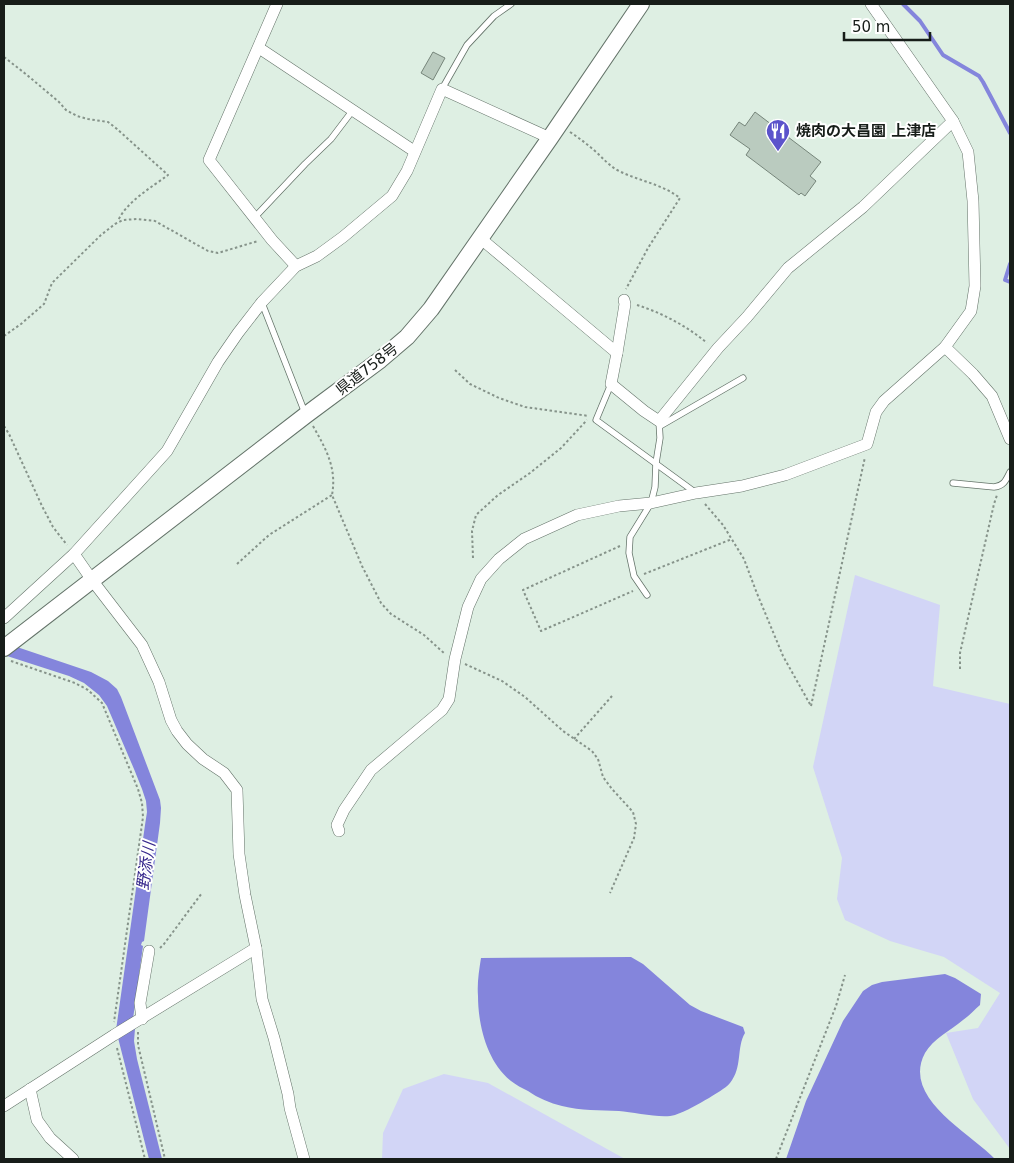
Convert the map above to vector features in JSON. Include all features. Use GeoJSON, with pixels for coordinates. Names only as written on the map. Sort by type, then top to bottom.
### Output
{"type":"FeatureCollection","features":[{"type":"Feature","properties":{"kind":"main road","name":"県道758号"},"geometry":{"type":"LineString","coordinates":[[4,648],[380,360],[407,337],[430,309],[480,238],[641,4]]}},
{"type":"Feature","properties":{"kind":"street"},"geometry":{"type":"LineString","coordinates":[[277,4],[209,160],[272,240],[296,266]]}},
{"type":"Feature","properties":{"kind":"street"},"geometry":{"type":"LineString","coordinates":[[339,831],[337,825],[344,810],[371,770],[442,710],[449,699],[455,659],[468,607],[480,579],[499,559],[524,538],[577,516],[619,506],[652,503],[696,493],[742,486],[785,475],[868,444],[876,412],[884,401],[945,347],[971,311],[975,286],[973,201],[968,152],[953,120],[872,4]]}},
{"type":"Feature","properties":{"kind":"street"},"geometry":{"type":"LineString","coordinates":[[259,48],[414,151]]}},
{"type":"Feature","properties":{"kind":"street"},"geometry":{"type":"LineString","coordinates":[[4,618],[74,554],[167,451],[218,362],[262,302],[296,266],[317,256],[392,196],[407,170],[442,89],[550,138]]}},
{"type":"Feature","properties":{"kind":"street"},"geometry":{"type":"LineString","coordinates":[[624,302],[618,353],[611,384],[659,424],[716,351],[788,268],[863,207],[953,120]]}},
{"type":"Feature","properties":{"kind":"street"},"geometry":{"type":"LineString","coordinates":[[480,238],[618,353]]}},
{"type":"Feature","properties":{"kind":"street"},"geometry":{"type":"LineString","coordinates":[[945,347],[973,374],[992,396],[1010,439]]}},
{"type":"Feature","properties":{"kind":"street"},"geometry":{"type":"LineString","coordinates":[[74,554],[142,645],[177,731],[187,744],[203,759],[224,773],[237,790],[239,854],[256,948],[262,999],[274,1038],[304,1159]]}},
{"type":"Feature","properties":{"kind":"street"},"geometry":{"type":"LineString","coordinates":[[4,1106],[256,948]]}},
{"type":"Feature","properties":{"kind":"street"},"geometry":{"type":"LineString","coordinates":[[139,1020],[140,1003],[149,955]]}},
{"type":"Feature","properties":{"kind":"street"},"geometry":{"type":"LineString","coordinates":[[30,1089],[37,1120],[50,1138],[73,1159]]}},
{"type":"Feature","properties":{"kind":"lane"},"geometry":{"type":"LineString","coordinates":[[442,89],[467,45],[494,16],[511,4]]}},
{"type":"Feature","properties":{"kind":"lane"},"geometry":{"type":"LineString","coordinates":[[254,218],[331,139],[353,110]]}},
{"type":"Feature","properties":{"kind":"lane"},"geometry":{"type":"LineString","coordinates":[[262,302],[306,415]]}},
{"type":"Feature","properties":{"kind":"lane"},"geometry":{"type":"LineString","coordinates":[[647,594],[634,576],[628,553],[630,537],[652,503],[660,438],[659,424],[743,378]]}},
{"type":"Feature","properties":{"kind":"lane"},"geometry":{"type":"LineString","coordinates":[[611,384],[596,420],[696,493]]}},
{"type":"Feature","properties":{"kind":"lane"},"geometry":{"type":"LineString","coordinates":[[953,483],[1001,486],[1010,472]]}},
{"type":"Feature","properties":{"kind":"path"},"geometry":{"type":"LineString","coordinates":[[4,57],[59,102],[66,110],[77,116],[108,122],[168,175],[133,201],[118,222]]}},
{"type":"Feature","properties":{"kind":"path"},"geometry":{"type":"LineString","coordinates":[[564,128],[597,152],[608,164],[680,198],[648,248],[624,293],[624,302],[656,312],[700,338],[716,351]]}},
{"type":"Feature","properties":{"kind":"path"},"geometry":{"type":"LineString","coordinates":[[4,336],[44,304],[52,283],[101,235],[123,220],[155,221],[208,251],[218,253],[257,241],[272,240]]}},
{"type":"Feature","properties":{"kind":"path"},"geometry":{"type":"LineString","coordinates":[[455,370],[470,384],[498,398],[525,407],[591,416],[561,448],[530,473],[498,495],[476,515],[472,531],[473,558]]}},
{"type":"Feature","properties":{"kind":"path"},"geometry":{"type":"LineString","coordinates":[[306,415],[326,449],[332,464],[334,486],[332,495],[362,566],[381,603],[391,614],[424,635],[442,652],[502,682],[525,697],[547,718],[592,751],[598,759],[603,777],[633,812],[636,824],[634,838],[610,892]]}},
{"type":"Feature","properties":{"kind":"path"},"geometry":{"type":"LineString","coordinates":[[4,426],[53,528],[74,554]]}},
{"type":"Feature","properties":{"kind":"path"},"geometry":{"type":"LineString","coordinates":[[696,493],[723,525],[744,558],[783,656],[811,706],[868,444]]}},
{"type":"Feature","properties":{"kind":"path"},"geometry":{"type":"LineString","coordinates":[[960,669],[960,653],[994,504],[1001,486]]}},
{"type":"Feature","properties":{"kind":"path"},"geometry":{"type":"LineString","coordinates":[[237,564],[269,535],[332,495]]}},
{"type":"Feature","properties":{"kind":"path"},"geometry":{"type":"LineString","coordinates":[[636,578],[732,539]]}},
{"type":"Feature","properties":{"kind":"path"},"geometry":{"type":"LineString","coordinates":[[630,542],[523,590],[541,631],[642,587]]}},
{"type":"Feature","properties":{"kind":"path"},"geometry":{"type":"LineString","coordinates":[[4,659],[75,683],[88,690],[102,703],[142,803],[143,817],[113,1036],[145,1159]]}},
{"type":"Feature","properties":{"kind":"path"},"geometry":{"type":"LineString","coordinates":[[574,739],[612,696]]}},
{"type":"Feature","properties":{"kind":"path"},"geometry":{"type":"LineString","coordinates":[[149,955],[164,944],[202,892]]}},
{"type":"Feature","properties":{"kind":"path"},"geometry":{"type":"LineString","coordinates":[[776,1159],[836,1006],[845,975]]}},
{"type":"Feature","properties":{"kind":"path"},"geometry":{"type":"LineString","coordinates":[[139,1020],[138,1045],[165,1159]]}},
{"type":"Feature","properties":{"kind":"shaded area"},"geometry":{"type":"Polygon","coordinates":[[[855,575],[940,605],[933,686],[1010,704],[1010,1149],[973,1099],[946,1033],[978,1028],[1000,993],[944,957],[890,941],[845,920],[837,899],[842,858],[813,767],[855,575]]]}},
{"type":"Feature","properties":{"kind":"shaded area"},"geometry":{"type":"Polygon","coordinates":[[[444,1074],[488,1083],[625,1159],[382,1159],[383,1133],[403,1089],[444,1074]]]}},
{"type":"Feature","properties":{"kind":"water","name":"野添川"},"geometry":{"type":"Polygon","coordinates":[[[4,640],[20,648],[91,672],[108,681],[117,689],[160,800],[160,823],[144,941],[141,945],[143,946],[133,1019],[137,1059],[162,1159],[149,1159],[116,1030],[147,812],[146,801],[107,706],[99,695],[84,683],[69,676],[4,655],[4,640]]]}},
{"type":"Feature","properties":{"kind":"water"},"geometry":{"type":"Polygon","coordinates":[[[631,957],[643,964],[690,1005],[743,1027],[745,1033],[742,1039],[737,1071],[728,1085],[684,1112],[663,1116],[569,1108],[536,1096],[513,1082],[503,1073],[490,1053],[482,1031],[478,1007],[481,958],[631,957]]]}},
{"type":"Feature","properties":{"kind":"water"},"geometry":{"type":"Polygon","coordinates":[[[945,974],[981,994],[980,1005],[928,1048],[920,1069],[922,1085],[930,1099],[942,1113],[995,1159],[786,1159],[806,1101],[843,1021],[863,991],[872,985],[882,982],[945,974]]]}},
{"type":"Feature","properties":{"kind":"building"},"geometry":{"type":"Polygon","coordinates":[[[433,52],[445,58],[433,80],[421,73],[433,52]]]}},
{"type":"Feature","properties":{"kind":"building","name":"焼肉の大昌園 上津店"},"geometry":{"type":"Polygon","coordinates":[[[755,112],[821,162],[810,176],[816,181],[805,196],[801,193],[799,195],[746,155],[750,149],[730,135],[739,122],[745,126],[755,112]]]}},
{"type":"Feature","properties":{"kind":"waterway"},"geometry":{"type":"LineString","coordinates":[[903,4],[920,21],[943,55],[979,76],[1010,133]]}},
{"type":"Feature","properties":{"kind":"waterway"},"geometry":{"type":"LineString","coordinates":[[1010,264],[1005,280],[1010,282]]}},
{"type":"Feature","properties":{"kind":"place","name":"焼肉の大昌園 上津店"},"geometry":{"type":"Point","coordinates":[778,152]}}]}
